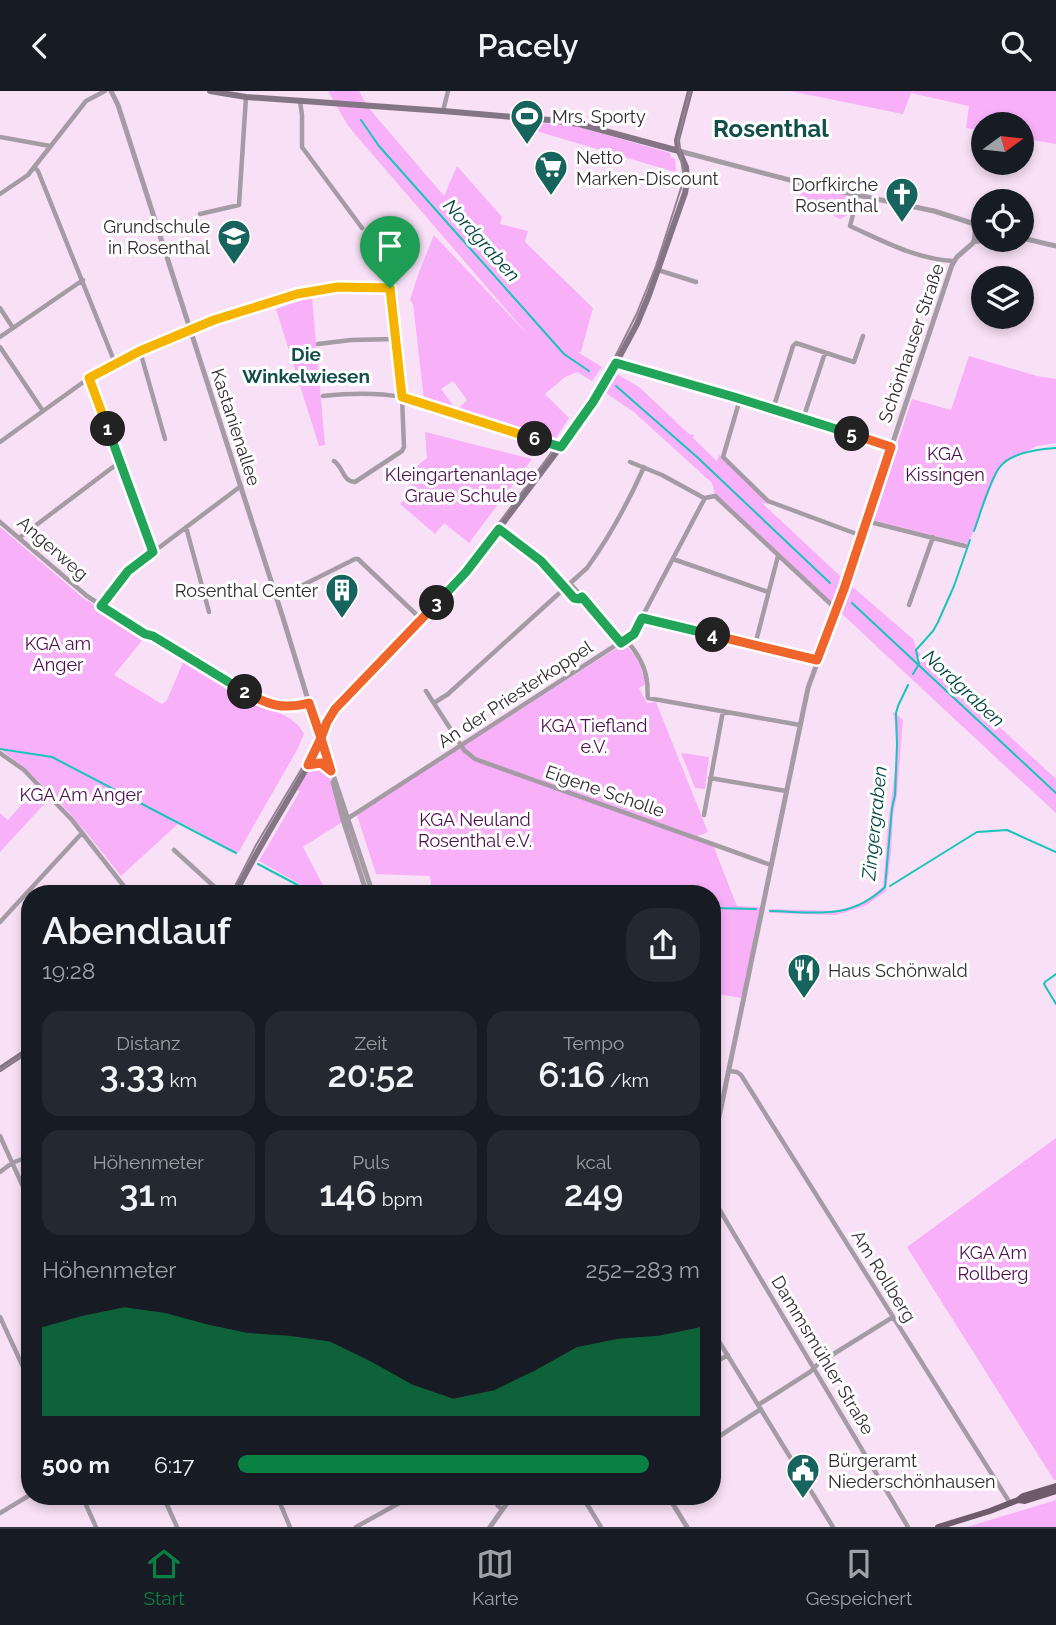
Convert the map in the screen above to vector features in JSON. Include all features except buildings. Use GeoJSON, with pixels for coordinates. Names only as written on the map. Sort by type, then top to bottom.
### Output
{"type":"FeatureCollection","features":[{"type":"Feature","properties":{"kind":"main road"},"geometry":{"type":"LineString","coordinates":[[210,91],[246,97],[579,124],[679,151]]}},
{"type":"Feature","properties":{"kind":"main road"},"geometry":{"type":"LineString","coordinates":[[237,885],[308,765],[335,709],[466,572],[561,447],[593,402],[616,363],[658,271],[686,188],[686,166],[677,140],[690,91]]}},
{"type":"Feature","properties":{"kind":"main road"},"geometry":{"type":"LineString","coordinates":[[0,1069],[21,1055]]}},
{"type":"Feature","properties":{"kind":"main road"},"geometry":{"type":"LineString","coordinates":[[938,1527],[1056,1486]]}},
{"type":"Feature","properties":{"kind":"main road"},"geometry":{"type":"LineString","coordinates":[[1014,1502],[1056,1491]]}},
{"type":"Feature","properties":{"kind":"street"},"geometry":{"type":"LineString","coordinates":[[0,194],[28,175],[86,101],[104,91]]}},
{"type":"Feature","properties":{"kind":"street","name":"Kastanienallee"},"geometry":{"type":"LineString","coordinates":[[111,91],[118,105],[277,598],[332,771],[364,885]]}},
{"type":"Feature","properties":{"kind":"street"},"geometry":{"type":"LineString","coordinates":[[443,111],[448,91]]}},
{"type":"Feature","properties":{"kind":"street"},"geometry":{"type":"LineString","coordinates":[[200,214],[239,205],[246,97]]}},
{"type":"Feature","properties":{"kind":"street"},"geometry":{"type":"LineString","coordinates":[[300,101],[302,147],[362,228]]}},
{"type":"Feature","properties":{"kind":"street"},"geometry":{"type":"LineString","coordinates":[[0,137],[50,146]]}},
{"type":"Feature","properties":{"kind":"street"},"geometry":{"type":"LineString","coordinates":[[679,151],[805,184],[934,211],[971,223]]}},
{"type":"Feature","properties":{"kind":"street"},"geometry":{"type":"LineString","coordinates":[[34,167],[38,171],[115,363]]}},
{"type":"Feature","properties":{"kind":"street"},"geometry":{"type":"LineString","coordinates":[[858,195],[850,226],[909,252],[953,261]]}},
{"type":"Feature","properties":{"kind":"street"},"geometry":{"type":"LineString","coordinates":[[1034,241],[1056,246]]}},
{"type":"Feature","properties":{"kind":"street","name":"Schönhauser Straße"},"geometry":{"type":"LineString","coordinates":[[721,1109],[808,688],[862,536],[953,261],[971,245]]}},
{"type":"Feature","properties":{"kind":"street"},"geometry":{"type":"LineString","coordinates":[[658,271],[695,282]]}},
{"type":"Feature","properties":{"kind":"street"},"geometry":{"type":"LineString","coordinates":[[334,461],[345,478],[355,482],[402,451],[402,397],[389,273]]}},
{"type":"Feature","properties":{"kind":"street"},"geometry":{"type":"LineString","coordinates":[[0,337],[83,280]]}},
{"type":"Feature","properties":{"kind":"street"},"geometry":{"type":"LineString","coordinates":[[0,442],[89,378],[115,363],[214,320],[315,290],[338,287],[390,288]]}},
{"type":"Feature","properties":{"kind":"street"},"geometry":{"type":"LineString","coordinates":[[0,308],[13,328]]}},
{"type":"Feature","properties":{"kind":"street"},"geometry":{"type":"LineString","coordinates":[[773,409],[796,343],[854,362],[863,336]]}},
{"type":"Feature","properties":{"kind":"street"},"geometry":{"type":"LineString","coordinates":[[318,344],[395,339]]}},
{"type":"Feature","properties":{"kind":"street"},"geometry":{"type":"LineString","coordinates":[[0,347],[43,411]]}},
{"type":"Feature","properties":{"kind":"street"},"geometry":{"type":"LineString","coordinates":[[140,351],[165,439]]}},
{"type":"Feature","properties":{"kind":"street"},"geometry":{"type":"LineString","coordinates":[[803,419],[825,353]]}},
{"type":"Feature","properties":{"kind":"street"},"geometry":{"type":"LineString","coordinates":[[616,363],[891,447]]}},
{"type":"Feature","properties":{"kind":"street"},"geometry":{"type":"LineString","coordinates":[[89,378],[153,552]]}},
{"type":"Feature","properties":{"kind":"street"},"geometry":{"type":"LineString","coordinates":[[323,396],[383,393],[402,397],[561,447]]}},
{"type":"Feature","properties":{"kind":"street"},"geometry":{"type":"LineString","coordinates":[[740,399],[723,457],[768,501],[862,536]]}},
{"type":"Feature","properties":{"kind":"street"},"geometry":{"type":"LineString","coordinates":[[19,538],[121,461]]}},
{"type":"Feature","properties":{"kind":"street"},"geometry":{"type":"LineString","coordinates":[[630,462],[705,498],[715,496],[836,609]]}},
{"type":"Feature","properties":{"kind":"street"},"geometry":{"type":"LineString","coordinates":[[434,703],[448,694],[587,568],[603,547],[644,467]]}},
{"type":"Feature","properties":{"kind":"street"},"geometry":{"type":"LineString","coordinates":[[101,606],[128,571],[241,486]]}},
{"type":"Feature","properties":{"kind":"street","name":"An der Priesterkoppel"},"geometry":{"type":"LineString","coordinates":[[346,819],[634,634],[705,498]]}},
{"type":"Feature","properties":{"kind":"street"},"geometry":{"type":"LineString","coordinates":[[866,521],[965,545]]}},
{"type":"Feature","properties":{"kind":"street","name":"Angerweg"},"geometry":{"type":"LineString","coordinates":[[0,522],[87,596],[145,634],[153,636],[258,699],[283,707],[309,703]]}},
{"type":"Feature","properties":{"kind":"street"},"geometry":{"type":"LineString","coordinates":[[186,527],[209,612]]}},
{"type":"Feature","properties":{"kind":"street"},"geometry":{"type":"LineString","coordinates":[[499,529],[541,561],[574,598],[582,597]]}},
{"type":"Feature","properties":{"kind":"street"},"geometry":{"type":"LineString","coordinates":[[909,605],[933,537]]}},
{"type":"Feature","properties":{"kind":"street"},"geometry":{"type":"LineString","coordinates":[[755,645],[778,556]]}},
{"type":"Feature","properties":{"kind":"street"},"geometry":{"type":"LineString","coordinates":[[673,558],[768,592]]}},
{"type":"Feature","properties":{"kind":"street"},"geometry":{"type":"LineString","coordinates":[[277,598],[358,559],[421,619]]}},
{"type":"Feature","properties":{"kind":"street"},"geometry":{"type":"LineString","coordinates":[[570,583],[637,653],[648,684],[648,698],[800,725]]}},
{"type":"Feature","properties":{"kind":"street"},"geometry":{"type":"LineString","coordinates":[[642,618],[817,660]]}},
{"type":"Feature","properties":{"kind":"street","name":"Eigene Scholle"},"geometry":{"type":"LineString","coordinates":[[426,691],[464,750],[475,759],[771,865]]}},
{"type":"Feature","properties":{"kind":"street"},"geometry":{"type":"LineString","coordinates":[[704,815],[723,711]]}},
{"type":"Feature","properties":{"kind":"street"},"geometry":{"type":"LineString","coordinates":[[0,753],[24,770],[72,820],[123,885]]}},
{"type":"Feature","properties":{"kind":"street"},"geometry":{"type":"LineString","coordinates":[[308,765],[321,763],[332,771]]}},
{"type":"Feature","properties":{"kind":"street"},"geometry":{"type":"LineString","coordinates":[[710,778],[786,791]]}},
{"type":"Feature","properties":{"kind":"street","name":"Kastanienallee"},"geometry":{"type":"LineString","coordinates":[[346,819],[370,885]]}},
{"type":"Feature","properties":{"kind":"street"},"geometry":{"type":"LineString","coordinates":[[34,885],[82,833]]}},
{"type":"Feature","properties":{"kind":"street"},"geometry":{"type":"LineString","coordinates":[[174,850],[212,885]]}},
{"type":"Feature","properties":{"kind":"street"},"geometry":{"type":"LineString","coordinates":[[0,922],[21,899]]}},
{"type":"Feature","properties":{"kind":"street","name":"Am Rollberg"},"geometry":{"type":"LineString","coordinates":[[729,1071],[741,1075],[893,1317],[1014,1502]]}},
{"type":"Feature","properties":{"kind":"street"},"geometry":{"type":"LineString","coordinates":[[0,1136],[21,1182]]}},
{"type":"Feature","properties":{"kind":"street"},"geometry":{"type":"LineString","coordinates":[[0,1171],[21,1160]]}},
{"type":"Feature","properties":{"kind":"street","name":"Dammsmühler Straße"},"geometry":{"type":"LineString","coordinates":[[721,1212],[908,1527]]}},
{"type":"Feature","properties":{"kind":"street"},"geometry":{"type":"LineString","coordinates":[[0,1317],[21,1362]]}},
{"type":"Feature","properties":{"kind":"street"},"geometry":{"type":"LineString","coordinates":[[721,1434],[814,1367],[893,1317]]}},
{"type":"Feature","properties":{"kind":"street"},"geometry":{"type":"LineString","coordinates":[[721,1345],[833,1527]]}},
{"type":"Feature","properties":{"kind":"street"},"geometry":{"type":"LineString","coordinates":[[721,1359],[727,1355]]}},
{"type":"Feature","properties":{"kind":"street"},"geometry":{"type":"LineString","coordinates":[[0,1513],[21,1500]]}},
{"type":"Feature","properties":{"kind":"street"},"geometry":{"type":"LineString","coordinates":[[86,1505],[96,1527]]}},
{"type":"Feature","properties":{"kind":"street"},"geometry":{"type":"LineString","coordinates":[[167,1505],[177,1527]]}},
{"type":"Feature","properties":{"kind":"street"},"geometry":{"type":"LineString","coordinates":[[281,1505],[290,1527]]}},
{"type":"Feature","properties":{"kind":"street"},"geometry":{"type":"LineString","coordinates":[[356,1527],[396,1505]]}},
{"type":"Feature","properties":{"kind":"street"},"geometry":{"type":"LineString","coordinates":[[498,1505],[502,1509]]}},
{"type":"Feature","properties":{"kind":"street"},"geometry":{"type":"LineString","coordinates":[[490,1527],[505,1505]]}},
{"type":"Feature","properties":{"kind":"street"},"geometry":{"type":"LineString","coordinates":[[588,1505],[601,1527]]}},
{"type":"Feature","properties":{"kind":"street"},"geometry":{"type":"LineString","coordinates":[[674,1505],[687,1527]]}},
{"type":"Feature","properties":{"kind":"green space"},"geometry":{"type":"Polygon","coordinates":[[[328,91],[359,91],[367,106],[444,196],[457,166],[502,217],[500,224],[528,231],[525,242],[593,308],[581,352],[578,352],[602,367],[592,381],[577,372],[565,377],[545,394],[569,418],[554,441],[458,410],[467,400],[453,381],[441,389],[453,409],[424,399],[413,304],[410,300],[434,235],[528,335],[354,133],[328,91]]]}},
{"type":"Feature","properties":{"kind":"green space"},"geometry":{"type":"Polygon","coordinates":[[[790,91],[1056,91],[1056,144],[1034,140],[1034,112],[971,112],[971,129],[966,128],[969,106],[911,93],[903,114],[790,91]]]}},
{"type":"Feature","properties":{"kind":"green space"},"geometry":{"type":"Polygon","coordinates":[[[514,120],[575,126],[670,153],[671,158],[675,159],[676,169],[675,172],[526,128],[514,120]]]}},
{"type":"Feature","properties":{"kind":"green space"},"geometry":{"type":"Polygon","coordinates":[[[802,185],[853,197],[848,215],[840,219],[824,206],[800,198],[802,185]]]}},
{"type":"Feature","properties":{"kind":"green space"},"geometry":{"type":"Polygon","coordinates":[[[312,297],[325,445],[319,446],[276,309],[312,297]]]}},
{"type":"Feature","properties":{"kind":"green space","name":"KGA Kissingen"},"geometry":{"type":"Polygon","coordinates":[[[969,356],[1056,379],[1056,443],[1037,446],[1002,464],[968,544],[872,520],[912,399],[951,410],[969,356]]]}},
{"type":"Feature","properties":{"kind":"green space"},"geometry":{"type":"Polygon","coordinates":[[[617,374],[639,387],[689,434],[694,435],[693,438],[717,461],[719,455],[770,504],[762,503],[914,640],[916,650],[1056,779],[1056,813],[715,494],[712,483],[635,413],[606,393],[617,374]]]}},
{"type":"Feature","properties":{"kind":"green space","name":"Kleingartenanlage Graue Schule"},"geometry":{"type":"Polygon","coordinates":[[[425,432],[532,459],[469,543],[444,523],[435,534],[400,504],[416,488],[402,478],[427,458],[425,432]]]}},
{"type":"Feature","properties":{"kind":"green space"},"geometry":{"type":"Polygon","coordinates":[[[0,527],[83,598],[145,637],[114,675],[162,704],[167,700],[184,660],[222,682],[253,706],[283,715],[300,728],[304,734],[297,750],[238,853],[180,822],[121,876],[50,792],[0,749],[0,527]]]}},
{"type":"Feature","properties":{"kind":"green space","name":"KGA Tiefland e.V."},"geometry":{"type":"Polygon","coordinates":[[[623,644],[632,651],[640,665],[646,684],[639,688],[647,703],[656,702],[708,832],[697,836],[476,759],[463,746],[623,644]]]}},
{"type":"Feature","properties":{"kind":"green space"},"geometry":{"type":"Polygon","coordinates":[[[893,712],[903,720],[886,891],[865,906],[836,915],[769,913],[770,909],[836,911],[863,903],[883,887],[896,761],[893,712]]]}},
{"type":"Feature","properties":{"kind":"green space","name":"KGA Neuland Rosenthal e.V."},"geometry":{"type":"Polygon","coordinates":[[[460,748],[475,760],[713,845],[737,906],[761,907],[742,998],[721,994],[721,885],[431,885],[430,876],[376,874],[357,815],[460,748]]]}},
{"type":"Feature","properties":{"kind":"green space"},"geometry":{"type":"Polygon","coordinates":[[[681,753],[709,757],[705,789],[695,788],[681,753]]]}},
{"type":"Feature","properties":{"kind":"green space"},"geometry":{"type":"Polygon","coordinates":[[[321,765],[328,771],[342,822],[303,847],[323,885],[301,885],[259,861],[300,791],[297,790],[309,767],[321,765]]]}},
{"type":"Feature","properties":{"kind":"green space"},"geometry":{"type":"Polygon","coordinates":[[[35,789],[47,801],[0,852],[0,813],[8,820],[35,789]]]}},
{"type":"Feature","properties":{"kind":"green space","name":"KGA Am Rollberg"},"geometry":{"type":"Polygon","coordinates":[[[1056,1138],[1056,1480],[1054,1480],[907,1247],[1056,1138]]]}},
{"type":"Feature","properties":{"kind":"green space"},"geometry":{"type":"Polygon","coordinates":[[[1056,1500],[1056,1527],[967,1527],[1056,1500]]]}},
{"type":"Feature","properties":{"kind":"waterway","name":"Nordgraben"},"geometry":{"type":"LineString","coordinates":[[361,120],[379,146],[564,354],[589,371]]}},
{"type":"Feature","properties":{"kind":"waterway","name":"Nordgraben"},"geometry":{"type":"LineString","coordinates":[[616,386],[697,457],[830,583]]}},
{"type":"Feature","properties":{"kind":"waterway"},"geometry":{"type":"LineString","coordinates":[[974,531],[991,482],[999,468],[1010,459],[1025,453],[1056,448]]}},
{"type":"Feature","properties":{"kind":"waterway","name":"Zingergraben"},"geometry":{"type":"LineString","coordinates":[[913,674],[919,664],[916,650],[938,622],[970,540]]}},
{"type":"Feature","properties":{"kind":"waterway","name":"Nordgraben"},"geometry":{"type":"LineString","coordinates":[[852,603],[1056,793]]}},
{"type":"Feature","properties":{"kind":"waterway","name":"Zingergraben"},"geometry":{"type":"LineString","coordinates":[[770,911],[817,913],[845,910],[872,898],[885,887],[895,795],[896,713],[908,685]]}},
{"type":"Feature","properties":{"kind":"waterway","name":"Zingergraben"},"geometry":{"type":"LineString","coordinates":[[0,749],[52,757],[236,853]]}},
{"type":"Feature","properties":{"kind":"waterway"},"geometry":{"type":"LineString","coordinates":[[890,886],[977,832],[1007,830],[1056,852]]}},
{"type":"Feature","properties":{"kind":"waterway","name":"Zingergraben"},"geometry":{"type":"LineString","coordinates":[[258,864],[298,885]]}},
{"type":"Feature","properties":{"kind":"waterway","name":"Zingergraben"},"geometry":{"type":"LineString","coordinates":[[721,908],[756,909]]}},
{"type":"Feature","properties":{"kind":"waterway"},"geometry":{"type":"LineString","coordinates":[[1056,974],[1044,984],[1056,1004]]}},
{"type":"Feature","properties":{"kind":"tram line"},"geometry":{"type":"LineString","coordinates":[[236,885],[256,845],[314,748],[328,709],[467,566],[586,406],[613,361],[656,266],[682,185],[683,172],[678,140],[690,91]]}},
{"type":"Feature","properties":{"kind":"tram line"},"geometry":{"type":"LineString","coordinates":[[0,1070],[21,1056]]}},
{"type":"Feature","properties":{"kind":"place","name":"Mrs. Sporty"},"geometry":{"type":"Point","coordinates":[527,146]}},
{"type":"Feature","properties":{"kind":"place","name":"Netto Marken-Discount"},"geometry":{"type":"Point","coordinates":[551,197]}},
{"type":"Feature","properties":{"kind":"place","name":"Dorfkirche Rosenthal"},"geometry":{"type":"Point","coordinates":[902,224]}},
{"type":"Feature","properties":{"kind":"place","name":"Grundschule in Rosenthal"},"geometry":{"type":"Point","coordinates":[234,266]}},
{"type":"Feature","properties":{"kind":"place","name":"Rosenthal Center"},"geometry":{"type":"Point","coordinates":[342,620]}},
{"type":"Feature","properties":{"kind":"place","name":"Haus Schönwald"},"geometry":{"type":"Point","coordinates":[804,1000]}},
{"type":"Feature","properties":{"kind":"place","name":"Bürgeramt Niederschönhausen"},"geometry":{"type":"Point","coordinates":[803,1500]}},
{"type":"Feature","properties":{"kind":"district","name":"Rosenthal"},"geometry":{"type":"Point","coordinates":[771,128]}},
{"type":"Feature","properties":{"kind":"district","name":"Die Winkelwiesen"},"geometry":{"type":"Point","coordinates":[306,365]}},
{"type":"Feature","properties":{"kind":"route"},"geometry":{"type":"LineString","coordinates":[[390,288],[338,287],[297,294],[214,320],[140,351],[89,378],[153,552],[128,571],[101,606],[258,699],[283,707],[309,703],[321,738],[308,765],[321,763],[331,771],[321,738],[332,712],[466,572],[499,529],[541,561],[574,598],[582,597],[621,643],[634,634],[642,618],[817,660],[844,589],[891,447],[616,363],[593,402],[561,447],[402,397],[390,288]]}},
{"type":"Feature","properties":{"kind":"park label","name":"KGA am Anger"},"geometry":{"type":"Point","coordinates":[58,654]}},
{"type":"Feature","properties":{"kind":"park label","name":"KGA Am Anger"},"geometry":{"type":"Point","coordinates":[81,794]}}]}
